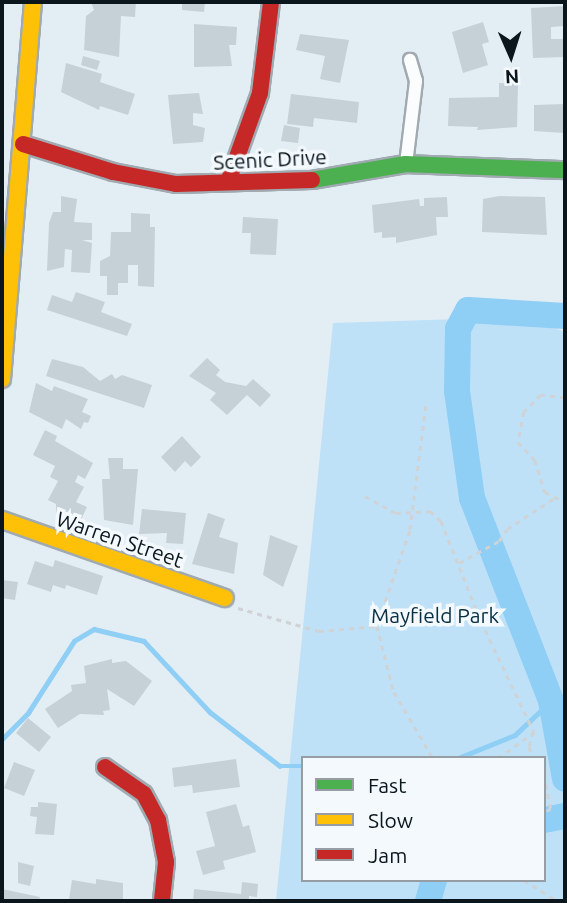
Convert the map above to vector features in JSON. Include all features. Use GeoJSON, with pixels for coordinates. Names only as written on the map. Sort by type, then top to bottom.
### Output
{"type":"FeatureCollection","features":[{"type":"Feature","properties":{"kind":"street"},"geometry":{"type":"LineString","coordinates":[[2,379],[33,2]]}},
{"type":"Feature","properties":{"kind":"street"},"geometry":{"type":"LineString","coordinates":[[228,182],[260,93],[271,2]]}},
{"type":"Feature","properties":{"kind":"street"},"geometry":{"type":"LineString","coordinates":[[405,164],[416,81],[410,60]]}},
{"type":"Feature","properties":{"kind":"street","name":"Scenic Drive"},"geometry":{"type":"LineString","coordinates":[[23,144],[152,181],[319,180],[405,164],[565,170]]}},
{"type":"Feature","properties":{"kind":"street","name":"Warren Street"},"geometry":{"type":"LineString","coordinates":[[2,520],[225,598]]}},
{"type":"Feature","properties":{"kind":"street"},"geometry":{"type":"LineString","coordinates":[[105,767],[127,778],[144,794],[158,820],[166,862],[162,901]]}},
{"type":"Feature","properties":{"kind":"path"},"geometry":{"type":"LineString","coordinates":[[565,398],[541,395],[524,412],[518,442],[536,460],[541,482],[553,499],[565,502]]}},
{"type":"Feature","properties":{"kind":"path"},"geometry":{"type":"LineString","coordinates":[[426,406],[401,568],[377,626],[394,692],[432,756]]}},
{"type":"Feature","properties":{"kind":"path"},"geometry":{"type":"LineString","coordinates":[[365,496],[396,513],[430,511],[441,521],[481,621],[534,732],[528,747],[532,756]]}},
{"type":"Feature","properties":{"kind":"path"},"geometry":{"type":"LineString","coordinates":[[459,563],[499,541],[507,529],[553,499]]}},
{"type":"Feature","properties":{"kind":"path"},"geometry":{"type":"LineString","coordinates":[[225,598],[229,605],[319,631],[377,626]]}},
{"type":"Feature","properties":{"kind":"path"},"geometry":{"type":"LineString","coordinates":[[501,756],[534,732]]}},
{"type":"Feature","properties":{"kind":"path"},"geometry":{"type":"LineString","coordinates":[[546,812],[551,809],[547,793]]}},
{"type":"Feature","properties":{"kind":"path"},"geometry":{"type":"LineString","coordinates":[[527,882],[557,901]]}},
{"type":"Feature","properties":{"kind":"green space","name":"Mayfield Park"},"geometry":{"type":"Polygon","coordinates":[[[526,317],[565,332],[565,901],[276,901],[333,323],[526,317]]]}},
{"type":"Feature","properties":{"kind":"building"},"geometry":{"type":"Polygon","coordinates":[[[91,2],[136,2],[135,17],[121,16],[119,57],[84,50],[86,16],[94,10],[91,2]]]}},
{"type":"Feature","properties":{"kind":"building"},"geometry":{"type":"Polygon","coordinates":[[[182,2],[205,2],[204,12],[182,10],[182,2]]]}},
{"type":"Feature","properties":{"kind":"building"},"geometry":{"type":"Polygon","coordinates":[[[565,6],[565,26],[551,27],[551,39],[565,39],[565,57],[533,58],[531,8],[565,6]]]}},
{"type":"Feature","properties":{"kind":"building"},"geometry":{"type":"Polygon","coordinates":[[[483,22],[489,42],[482,44],[488,65],[463,73],[452,32],[483,22]]]}},
{"type":"Feature","properties":{"kind":"building"},"geometry":{"type":"Polygon","coordinates":[[[194,24],[237,27],[236,45],[229,45],[232,66],[194,67],[194,24]]]}},
{"type":"Feature","properties":{"kind":"building"},"geometry":{"type":"Polygon","coordinates":[[[300,34],[349,40],[340,83],[320,79],[325,56],[296,50],[300,34]]]}},
{"type":"Feature","properties":{"kind":"building"},"geometry":{"type":"Polygon","coordinates":[[[83,56],[100,61],[97,70],[81,65],[83,56]]]}},
{"type":"Feature","properties":{"kind":"building"},"geometry":{"type":"Polygon","coordinates":[[[66,63],[102,74],[100,82],[135,94],[128,115],[100,106],[99,110],[61,92],[66,63]]]}},
{"type":"Feature","properties":{"kind":"building"},"geometry":{"type":"Polygon","coordinates":[[[499,83],[518,84],[517,127],[477,130],[478,127],[448,126],[449,98],[499,97],[499,83]]]}},
{"type":"Feature","properties":{"kind":"building"},"geometry":{"type":"Polygon","coordinates":[[[199,93],[203,114],[193,113],[193,125],[205,128],[203,142],[173,144],[168,95],[199,93]]]}},
{"type":"Feature","properties":{"kind":"building"},"geometry":{"type":"Polygon","coordinates":[[[291,94],[359,102],[357,123],[314,118],[313,127],[287,124],[291,94]]]}},
{"type":"Feature","properties":{"kind":"building"},"geometry":{"type":"Polygon","coordinates":[[[565,104],[564,133],[534,131],[534,105],[565,104]]]}},
{"type":"Feature","properties":{"kind":"building"},"geometry":{"type":"Polygon","coordinates":[[[284,125],[300,128],[298,143],[281,141],[284,125]]]}},
{"type":"Feature","properties":{"kind":"building"},"geometry":{"type":"Polygon","coordinates":[[[61,196],[77,199],[74,222],[92,223],[92,240],[82,240],[92,243],[90,273],[71,272],[72,250],[65,249],[64,267],[47,271],[49,223],[53,212],[61,212],[61,196]]]}},
{"type":"Feature","properties":{"kind":"building"},"geometry":{"type":"Polygon","coordinates":[[[499,196],[545,197],[547,235],[482,232],[483,199],[499,196]]]}},
{"type":"Feature","properties":{"kind":"building"},"geometry":{"type":"Polygon","coordinates":[[[447,197],[448,217],[436,217],[437,235],[396,243],[396,237],[382,238],[382,232],[374,233],[372,205],[419,199],[420,206],[424,206],[424,198],[447,197]]]}},
{"type":"Feature","properties":{"kind":"building"},"geometry":{"type":"Polygon","coordinates":[[[131,213],[150,214],[150,227],[155,227],[154,287],[138,286],[138,265],[128,265],[128,283],[118,283],[118,295],[107,295],[107,276],[100,276],[100,261],[110,256],[111,232],[131,232],[131,213]]]}},
{"type":"Feature","properties":{"kind":"building"},"geometry":{"type":"Polygon","coordinates":[[[243,217],[278,219],[276,255],[250,254],[251,233],[242,233],[243,217]]]}},
{"type":"Feature","properties":{"kind":"building"},"geometry":{"type":"Polygon","coordinates":[[[76,292],[105,302],[101,312],[132,324],[127,336],[47,310],[52,295],[72,302],[76,292]]]}},
{"type":"Feature","properties":{"kind":"building"},"geometry":{"type":"Polygon","coordinates":[[[207,358],[220,370],[216,375],[225,382],[246,386],[253,379],[271,395],[260,407],[247,395],[227,415],[210,400],[216,393],[189,376],[207,358]]]}},
{"type":"Feature","properties":{"kind":"building"},"geometry":{"type":"Polygon","coordinates":[[[52,359],[83,367],[100,381],[112,374],[115,379],[122,375],[152,385],[144,408],[46,376],[52,359]]]}},
{"type":"Feature","properties":{"kind":"building"},"geometry":{"type":"Polygon","coordinates":[[[36,383],[52,391],[54,386],[88,399],[82,412],[91,416],[88,423],[84,422],[81,429],[66,419],[62,429],[29,412],[36,383]]]}},
{"type":"Feature","properties":{"kind":"building"},"geometry":{"type":"Polygon","coordinates":[[[45,430],[57,436],[55,441],[93,463],[85,479],[78,475],[75,482],[84,487],[76,502],[87,507],[79,524],[56,514],[56,504],[48,500],[58,481],[50,477],[55,466],[33,455],[45,430]]]}},
{"type":"Feature","properties":{"kind":"building"},"geometry":{"type":"Polygon","coordinates":[[[182,436],[201,457],[191,467],[185,461],[175,472],[161,457],[182,436]]]}},
{"type":"Feature","properties":{"kind":"building"},"geometry":{"type":"Polygon","coordinates":[[[108,458],[123,458],[123,469],[138,469],[133,525],[104,520],[102,479],[110,479],[108,458]]]}},
{"type":"Feature","properties":{"kind":"building"},"geometry":{"type":"Polygon","coordinates":[[[142,509],[186,513],[183,544],[166,543],[167,533],[139,534],[142,509]]]}},
{"type":"Feature","properties":{"kind":"building"},"geometry":{"type":"Polygon","coordinates":[[[208,513],[225,519],[219,537],[238,543],[234,574],[192,564],[208,513]]]}},
{"type":"Feature","properties":{"kind":"building"},"geometry":{"type":"Polygon","coordinates":[[[270,535],[298,546],[283,587],[263,575],[270,535]]]}},
{"type":"Feature","properties":{"kind":"building"},"geometry":{"type":"Polygon","coordinates":[[[55,560],[103,576],[97,595],[66,585],[65,589],[53,585],[51,592],[27,584],[35,561],[53,567],[55,560]]]}},
{"type":"Feature","properties":{"kind":"building"},"geometry":{"type":"Polygon","coordinates":[[[2,580],[18,582],[15,600],[2,598],[2,580]]]}},
{"type":"Feature","properties":{"kind":"building"},"geometry":{"type":"Polygon","coordinates":[[[112,659],[112,663],[126,661],[152,681],[134,706],[107,689],[110,710],[103,711],[104,715],[80,714],[58,728],[45,709],[72,691],[71,685],[86,683],[84,666],[112,659]]]}},
{"type":"Feature","properties":{"kind":"building"},"geometry":{"type":"Polygon","coordinates":[[[28,718],[51,737],[39,752],[16,733],[28,718]]]}},
{"type":"Feature","properties":{"kind":"building"},"geometry":{"type":"Polygon","coordinates":[[[236,759],[240,787],[193,793],[192,785],[174,787],[172,768],[236,759]]]}},
{"type":"Feature","properties":{"kind":"building"},"geometry":{"type":"Polygon","coordinates":[[[14,762],[35,770],[24,796],[4,788],[14,762]]]}},
{"type":"Feature","properties":{"kind":"building"},"geometry":{"type":"Polygon","coordinates":[[[38,802],[57,804],[54,835],[35,834],[37,817],[30,816],[31,807],[38,807],[38,802]]]}},
{"type":"Feature","properties":{"kind":"building"},"geometry":{"type":"Polygon","coordinates":[[[236,804],[243,827],[249,825],[256,852],[223,861],[225,869],[203,875],[196,851],[215,846],[206,812],[236,804]]]}},
{"type":"Feature","properties":{"kind":"building"},"geometry":{"type":"Polygon","coordinates":[[[18,862],[34,866],[30,886],[18,883],[18,862]]]}},
{"type":"Feature","properties":{"kind":"building"},"geometry":{"type":"Polygon","coordinates":[[[96,879],[123,883],[123,901],[69,899],[72,880],[96,884],[96,879]]]}},
{"type":"Feature","properties":{"kind":"building"},"geometry":{"type":"Polygon","coordinates":[[[242,882],[258,884],[257,897],[249,896],[249,901],[193,901],[194,889],[241,894],[242,882]]]}},
{"type":"Feature","properties":{"kind":"building"},"geometry":{"type":"Polygon","coordinates":[[[2,889],[40,897],[39,901],[2,901],[2,889]]]}},
{"type":"Feature","properties":{"kind":"waterway"},"geometry":{"type":"LineString","coordinates":[[565,316],[468,310],[458,329],[457,391],[472,498],[551,701],[565,779]]}},
{"type":"Feature","properties":{"kind":"waterway"},"geometry":{"type":"LineString","coordinates":[[2,739],[28,713],[74,641],[94,629],[144,641],[210,712],[280,766],[301,766]]}},
{"type":"Feature","properties":{"kind":"waterway"},"geometry":{"type":"LineString","coordinates":[[463,756],[515,735],[551,701]]}},
{"type":"Feature","properties":{"kind":"waterway"},"geometry":{"type":"LineString","coordinates":[[546,820],[565,816]]}},
{"type":"Feature","properties":{"kind":"waterway"},"geometry":{"type":"LineString","coordinates":[[428,901],[433,882]]}},
{"type":"Feature","properties":{"kind":"traffic: fast"},"geometry":{"type":"LineString","coordinates":[[312,180],[406,164],[565,170]]}},
{"type":"Feature","properties":{"kind":"traffic: slow"},"geometry":{"type":"LineString","coordinates":[[2,379],[33,2]]}},
{"type":"Feature","properties":{"kind":"traffic: slow"},"geometry":{"type":"LineString","coordinates":[[2,520],[225,598]]}},
{"type":"Feature","properties":{"kind":"traffic: jam"},"geometry":{"type":"LineString","coordinates":[[228,182],[260,93],[271,2]]}},
{"type":"Feature","properties":{"kind":"traffic: jam"},"geometry":{"type":"LineString","coordinates":[[23,144],[113,172],[176,184],[312,180]]}},
{"type":"Feature","properties":{"kind":"traffic: jam"},"geometry":{"type":"LineString","coordinates":[[105,767],[144,794],[158,820],[166,862],[162,901]]}}]}
